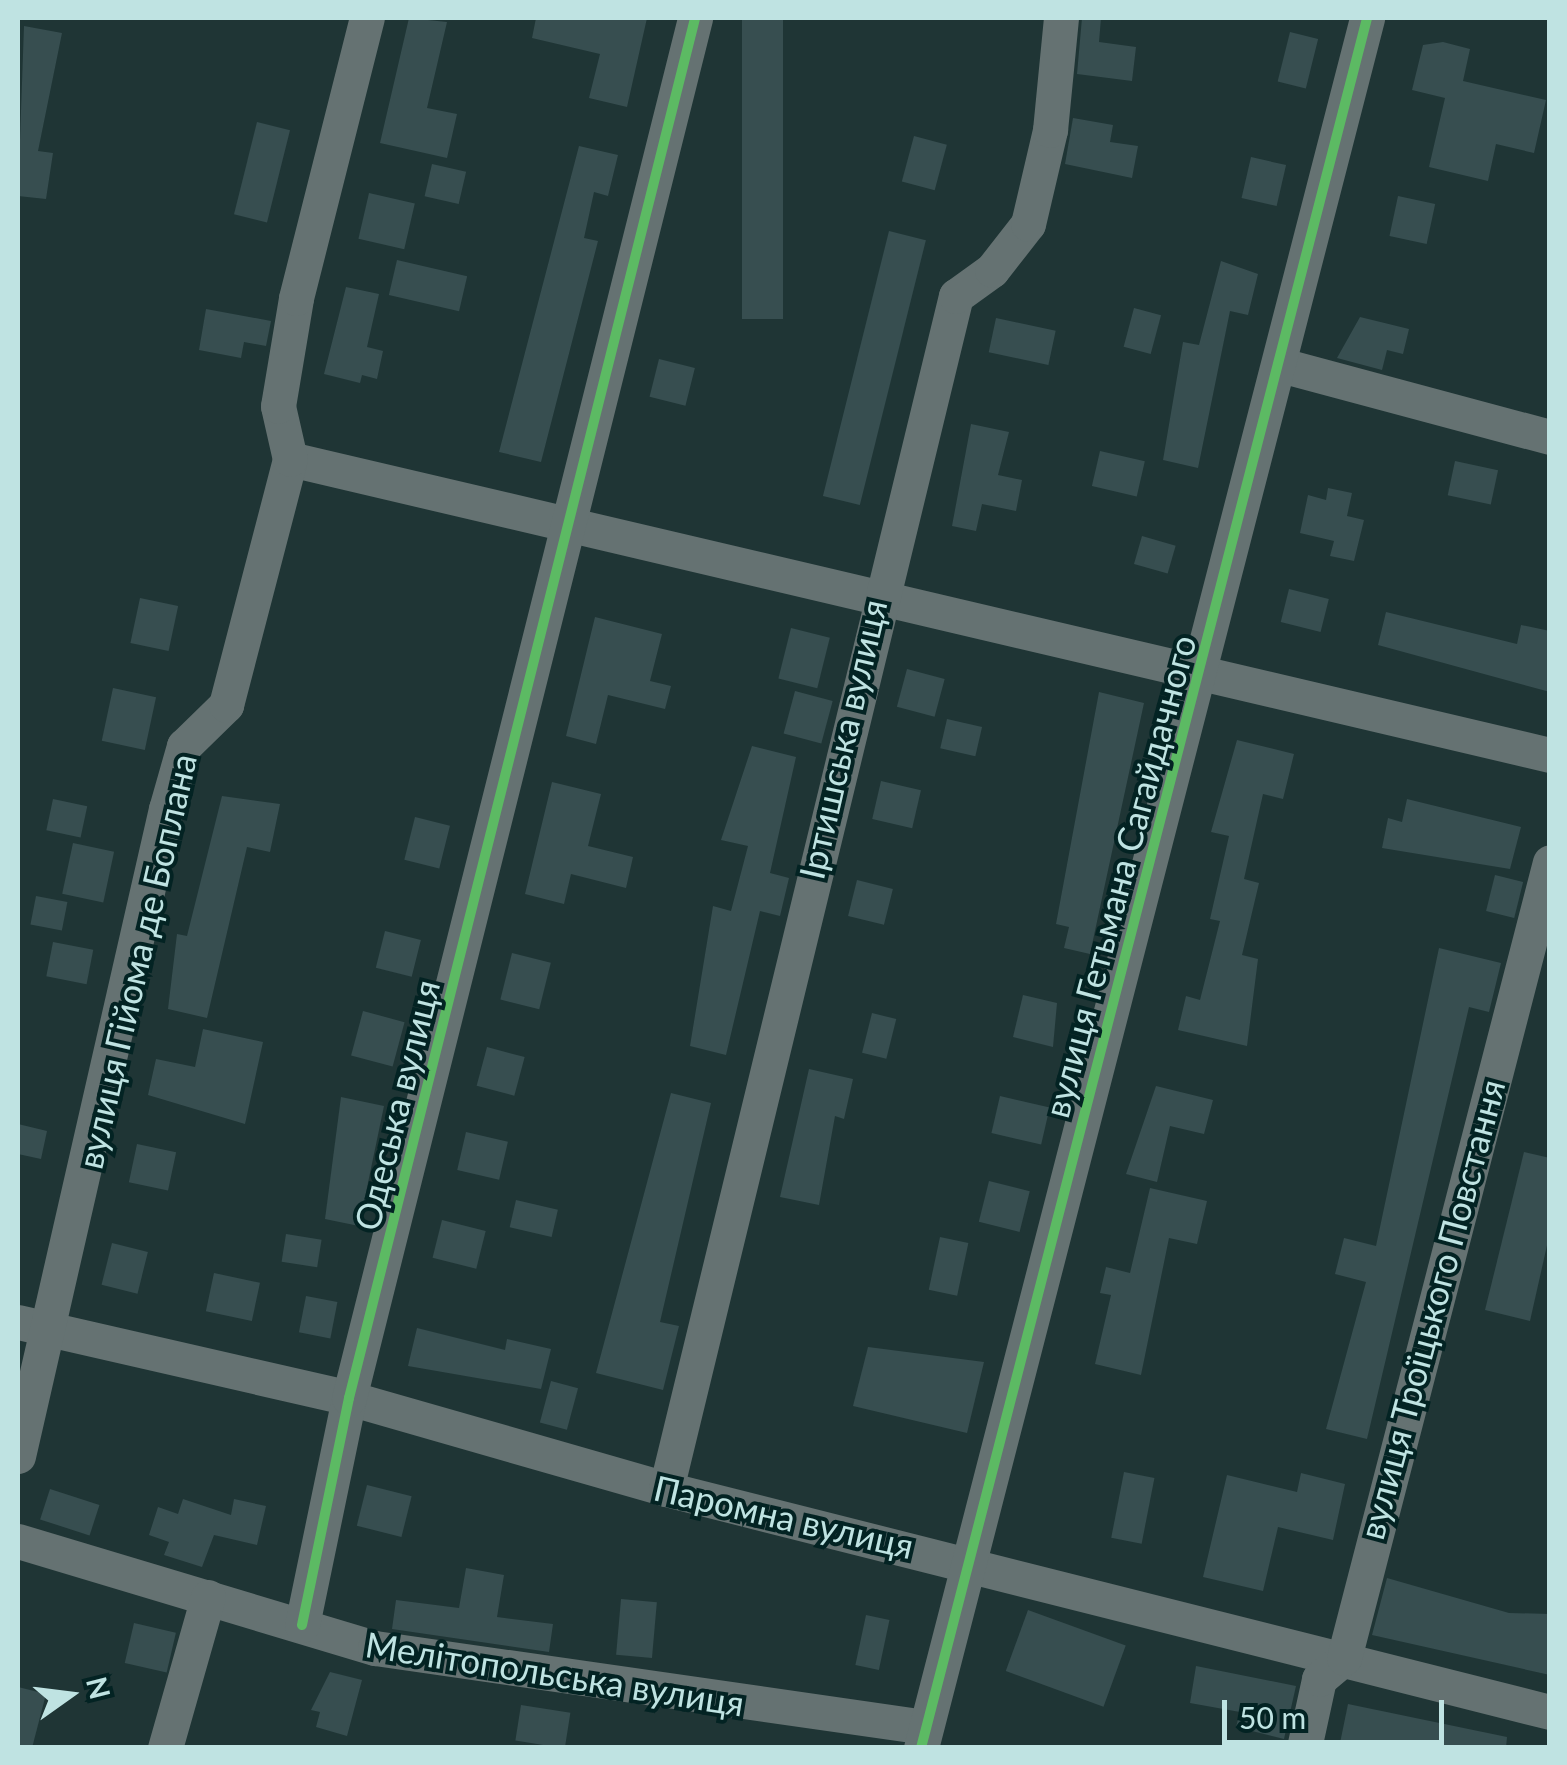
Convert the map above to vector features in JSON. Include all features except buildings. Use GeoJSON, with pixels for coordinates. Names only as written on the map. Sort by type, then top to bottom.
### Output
{"type":"FeatureCollection","features":[{"type":"Feature","properties":{"kind":"street","name":"вулиця Гійома де Боплана"},"geometry":{"type":"LineString","coordinates":[[18,1456],[33,1326],[166,809],[184,746],[226,704],[290,458],[278,406],[296,298],[366,18]]}},
{"type":"Feature","properties":{"kind":"street","name":"Одеська вулиця"},"geometry":{"type":"LineString","coordinates":[[302,1625],[349,1398],[575,524],[694,18]]}},
{"type":"Feature","properties":{"kind":"street","name":"Іртишська вулиця"},"geometry":{"type":"LineString","coordinates":[[666,1489],[878,592],[956,296],[992,270],[1028,224],[1050,130],[1062,18]]}},
{"type":"Feature","properties":{"kind":"street","name":"вулиця Гетьмана Сагайдачного"},"geometry":{"type":"LineString","coordinates":[[923,1737],[1281,365],[1367,18]]}},
{"type":"Feature","properties":{"kind":"street"},"geometry":{"type":"LineString","coordinates":[[1281,365],[1550,437]]}},
{"type":"Feature","properties":{"kind":"street"},"geometry":{"type":"LineString","coordinates":[[290,458],[878,592],[1550,755]]}},
{"type":"Feature","properties":{"kind":"street","name":"вулиця Троїцького Повстання"},"geometry":{"type":"LineString","coordinates":[[1304,1748],[1318,1679],[1344,1658],[1550,862]]}},
{"type":"Feature","properties":{"kind":"street","name":"Паромна вулиця"},"geometry":{"type":"LineString","coordinates":[[33,1326],[349,1398],[666,1489],[967,1559],[1550,1712]]}},
{"type":"Feature","properties":{"kind":"street","name":"Мелітопольська вулиця"},"geometry":{"type":"LineString","coordinates":[[18,1541],[302,1625],[482,1669],[923,1737]]}},
{"type":"Feature","properties":{"kind":"street"},"geometry":{"type":"LineString","coordinates":[[165,1748],[208,1597]]}},
{"type":"Feature","properties":{"kind":"cycle path"},"geometry":{"type":"LineString","coordinates":[[302,1625],[349,1398],[695,18]]}},
{"type":"Feature","properties":{"kind":"cycle path"},"geometry":{"type":"LineString","coordinates":[[921,1748],[1367,18]]}}]}
